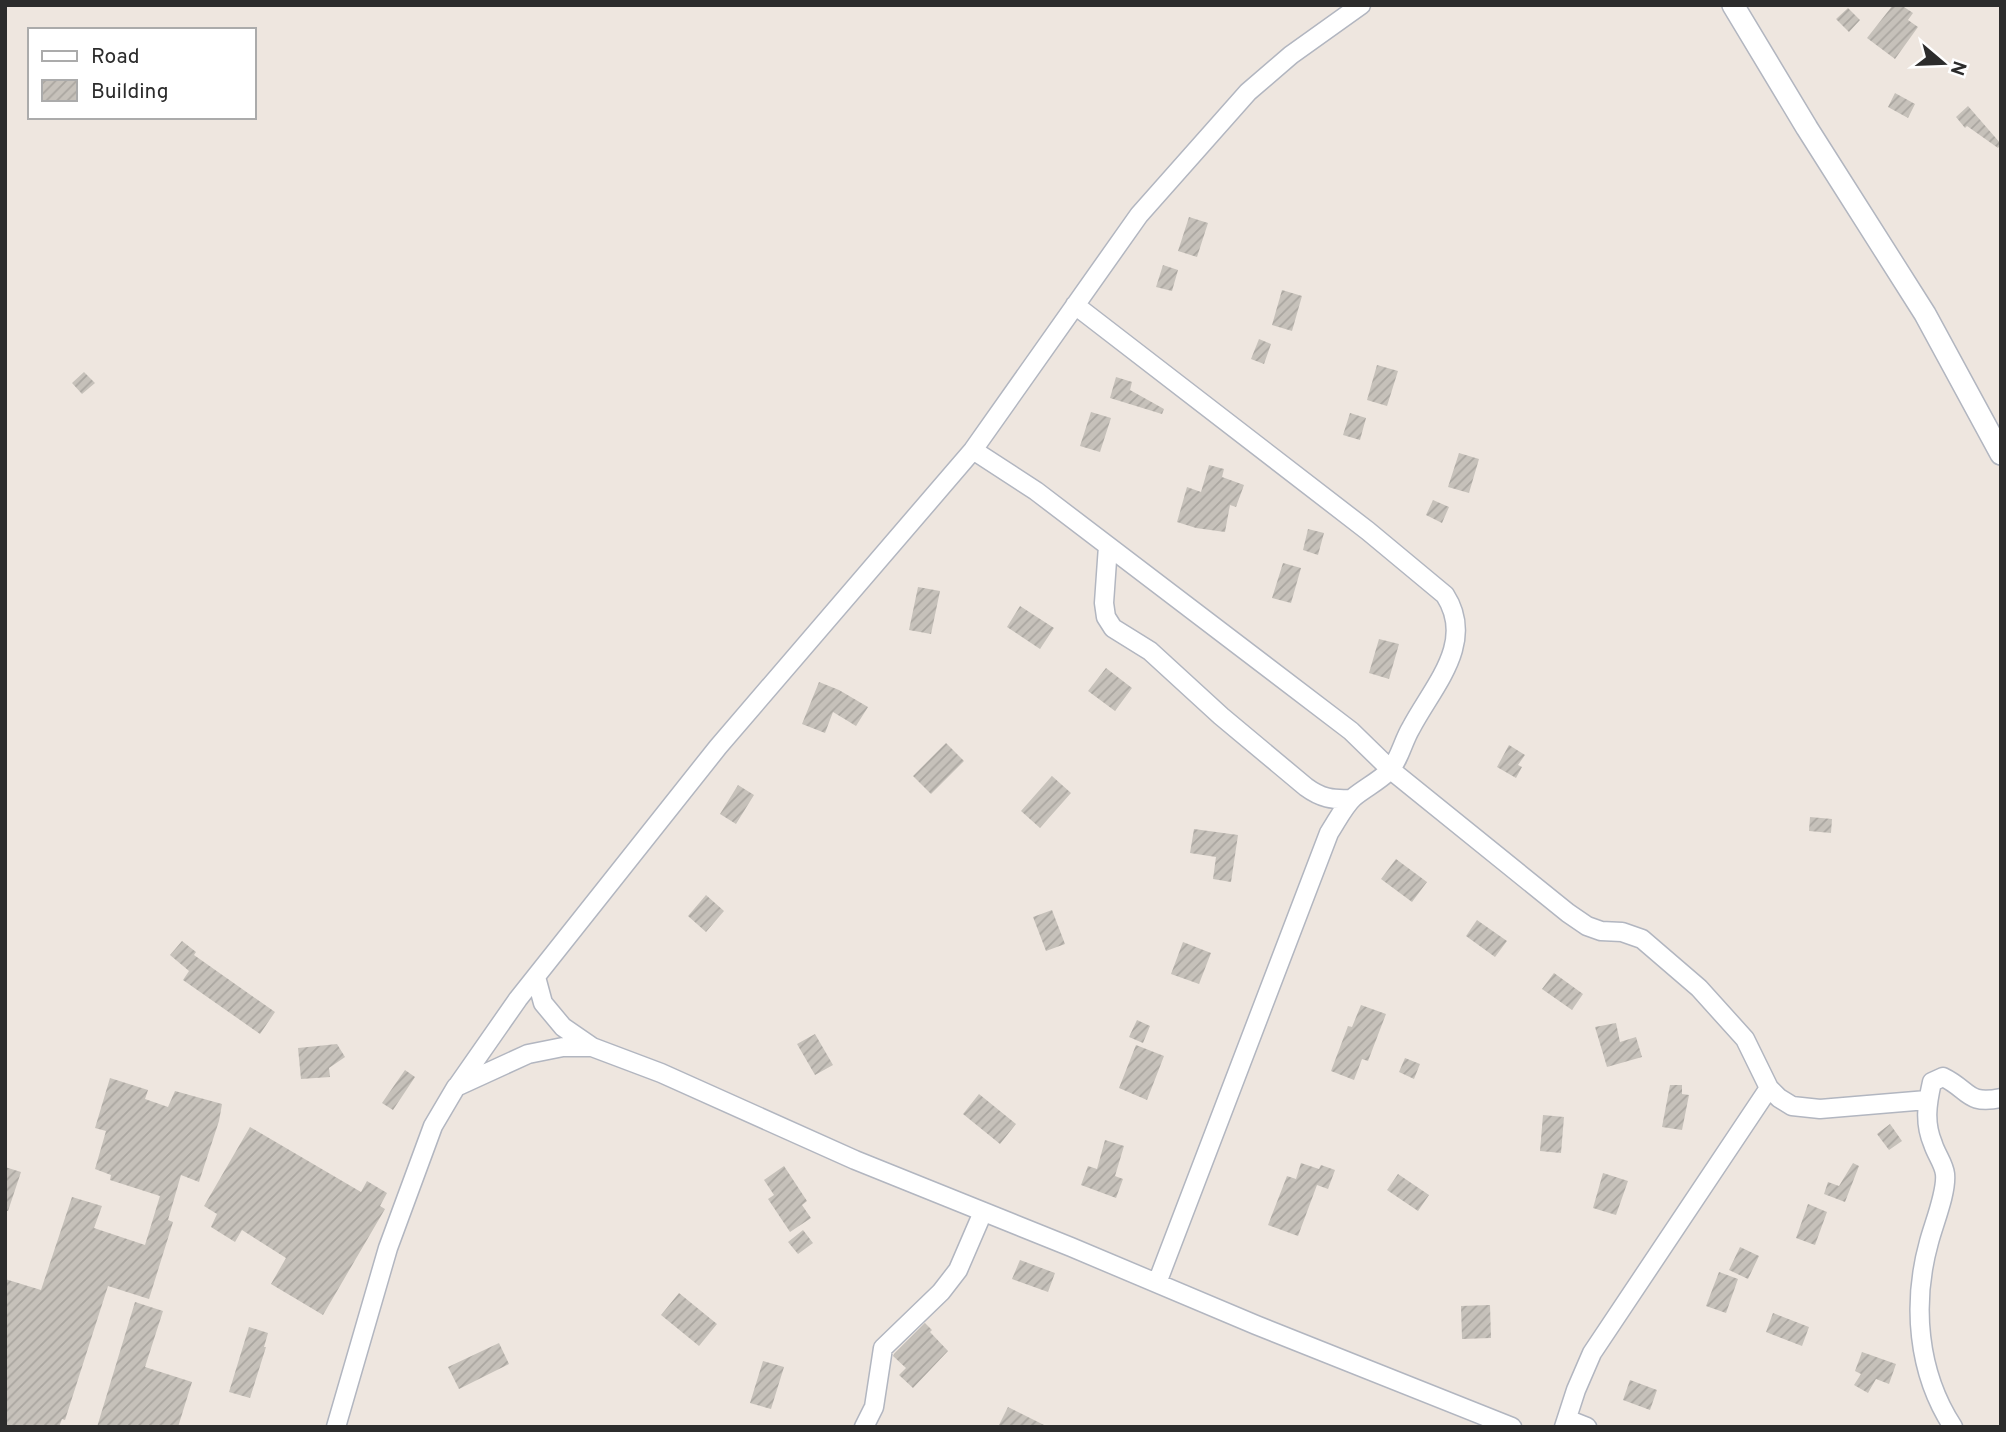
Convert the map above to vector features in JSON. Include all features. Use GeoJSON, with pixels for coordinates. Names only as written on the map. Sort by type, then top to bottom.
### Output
{"type":"FeatureCollection","features":[{"type":"Feature","properties":{"kind":"street"},"geometry":{"type":"LineString","coordinates":[[335,1427],[388,1248],[433,1126],[456,1087],[536,976],[718,747],[973,450],[1139,215],[1248,92],[1291,55],[1361,5]]}},
{"type":"Feature","properties":{"kind":"street"},"geometry":{"type":"LineString","coordinates":[[1733,5],[1925,314],[2001,454]]}},
{"type":"Feature","properties":{"kind":"street"},"geometry":{"type":"LineString","coordinates":[[1075,305],[1368,531],[1445,595],[1454,608],[1455,646],[1445,670],[1410,729],[1391,770],[1351,799],[1329,833],[1157,1283]]}},
{"type":"Feature","properties":{"kind":"street"},"geometry":{"type":"LineString","coordinates":[[973,450],[1036,491],[1351,731],[1391,770],[1497,858],[1587,926],[1601,931],[1622,932],[1642,939],[1699,988],[1745,1039],[1769,1088],[1779,1098],[1792,1106],[1820,1110],[1927,1100]]}},
{"type":"Feature","properties":{"kind":"street"},"geometry":{"type":"LineString","coordinates":[[1108,546],[1104,603],[1106,617],[1113,628],[1150,651],[1221,716],[1319,796],[1335,800],[1351,799]]}},
{"type":"Feature","properties":{"kind":"street"},"geometry":{"type":"LineString","coordinates":[[1319,796],[1329,833]]}},
{"type":"Feature","properties":{"kind":"street"},"geometry":{"type":"LineString","coordinates":[[536,976],[542,1003],[563,1027],[592,1047],[661,1073],[855,1160],[1512,1427]]}},
{"type":"Feature","properties":{"kind":"street"},"geometry":{"type":"LineString","coordinates":[[456,1087],[528,1054],[563,1047],[592,1047]]}},
{"type":"Feature","properties":{"kind":"street"},"geometry":{"type":"LineString","coordinates":[[1953,1427],[1931,1383],[1922,1347],[1919,1311],[1918,1291],[1922,1264],[1942,1193],[1945,1172],[1932,1142],[1926,1117],[1927,1100],[1932,1082],[1943,1077],[1968,1096],[1978,1100],[2001,1098]]}},
{"type":"Feature","properties":{"kind":"street"},"geometry":{"type":"LineString","coordinates":[[1587,1427],[1565,1423],[1592,1353],[1769,1088]]}},
{"type":"Feature","properties":{"kind":"street"},"geometry":{"type":"LineString","coordinates":[[864,1427],[874,1407],[883,1348],[941,1292],[957,1270],[983,1212]]}},
{"type":"Feature","properties":{"kind":"building"},"geometry":{"type":"Polygon","coordinates":[[[1893,5],[1901,5],[1913,13],[1908,20],[1918,27],[1895,59],[1867,38],[1893,5]]]}},
{"type":"Feature","properties":{"kind":"building"},"geometry":{"type":"Polygon","coordinates":[[[1848,8],[1860,20],[1849,32],[1836,19],[1848,8]]]}},
{"type":"Feature","properties":{"kind":"building"},"geometry":{"type":"Polygon","coordinates":[[[1895,93],[1915,104],[1908,118],[1888,107],[1895,93]]]}},
{"type":"Feature","properties":{"kind":"building"},"geometry":{"type":"Polygon","coordinates":[[[1968,106],[2001,144],[1998,148],[1967,126],[1965,128],[1956,117],[1968,106]]]}},
{"type":"Feature","properties":{"kind":"building"},"geometry":{"type":"Polygon","coordinates":[[[1189,217],[1208,223],[1197,257],[1178,251],[1189,217]]]}},
{"type":"Feature","properties":{"kind":"building"},"geometry":{"type":"Polygon","coordinates":[[[1163,265],[1178,270],[1172,291],[1156,287],[1163,265]]]}},
{"type":"Feature","properties":{"kind":"building"},"geometry":{"type":"Polygon","coordinates":[[[1282,290],[1302,296],[1292,331],[1272,325],[1282,290]]]}},
{"type":"Feature","properties":{"kind":"building"},"geometry":{"type":"Polygon","coordinates":[[[1259,339],[1271,344],[1264,364],[1251,359],[1259,339]]]}},
{"type":"Feature","properties":{"kind":"building"},"geometry":{"type":"Polygon","coordinates":[[[1377,365],[1398,371],[1387,406],[1367,400],[1377,365]]]}},
{"type":"Feature","properties":{"kind":"building"},"geometry":{"type":"Polygon","coordinates":[[[84,372],[95,383],[82,394],[72,383],[84,372]]]}},
{"type":"Feature","properties":{"kind":"building"},"geometry":{"type":"Polygon","coordinates":[[[1116,377],[1132,382],[1130,390],[1164,409],[1162,414],[1110,398],[1116,377]]]}},
{"type":"Feature","properties":{"kind":"building"},"geometry":{"type":"Polygon","coordinates":[[[1091,412],[1111,418],[1100,452],[1080,446],[1091,412]]]}},
{"type":"Feature","properties":{"kind":"building"},"geometry":{"type":"Polygon","coordinates":[[[1350,413],[1366,418],[1360,440],[1343,435],[1350,413]]]}},
{"type":"Feature","properties":{"kind":"building"},"geometry":{"type":"Polygon","coordinates":[[[1459,453],[1479,459],[1469,493],[1448,487],[1459,453]]]}},
{"type":"Feature","properties":{"kind":"building"},"geometry":{"type":"Polygon","coordinates":[[[1209,465],[1224,469],[1222,477],[1244,485],[1236,507],[1230,505],[1225,532],[1177,522],[1187,487],[1201,492],[1209,465]]]}},
{"type":"Feature","properties":{"kind":"building"},"geometry":{"type":"Polygon","coordinates":[[[1433,500],[1449,507],[1442,523],[1426,515],[1433,500]]]}},
{"type":"Feature","properties":{"kind":"building"},"geometry":{"type":"Polygon","coordinates":[[[1308,529],[1324,533],[1318,555],[1303,550],[1308,529]]]}},
{"type":"Feature","properties":{"kind":"building"},"geometry":{"type":"Polygon","coordinates":[[[1283,563],[1301,568],[1291,603],[1272,598],[1283,563]]]}},
{"type":"Feature","properties":{"kind":"building"},"geometry":{"type":"Polygon","coordinates":[[[918,587],[940,591],[931,634],[909,630],[918,587]]]}},
{"type":"Feature","properties":{"kind":"building"},"geometry":{"type":"Polygon","coordinates":[[[1020,606],[1054,628],[1040,649],[1007,627],[1020,606]]]}},
{"type":"Feature","properties":{"kind":"building"},"geometry":{"type":"Polygon","coordinates":[[[1379,639],[1399,644],[1389,679],[1369,673],[1379,639]]]}},
{"type":"Feature","properties":{"kind":"building"},"geometry":{"type":"Polygon","coordinates":[[[1106,668],[1132,688],[1115,711],[1088,691],[1106,668]]]}},
{"type":"Feature","properties":{"kind":"building"},"geometry":{"type":"Polygon","coordinates":[[[819,682],[868,707],[856,726],[833,712],[825,733],[802,724],[819,682]]]}},
{"type":"Feature","properties":{"kind":"building"},"geometry":{"type":"Polygon","coordinates":[[[946,743],[964,761],[931,794],[913,776],[946,743]]]}},
{"type":"Feature","properties":{"kind":"building"},"geometry":{"type":"Polygon","coordinates":[[[1509,745],[1525,755],[1518,765],[1522,767],[1516,778],[1497,767],[1509,745]]]}},
{"type":"Feature","properties":{"kind":"building"},"geometry":{"type":"Polygon","coordinates":[[[1052,776],[1071,793],[1040,828],[1021,811],[1052,776]]]}},
{"type":"Feature","properties":{"kind":"building"},"geometry":{"type":"Polygon","coordinates":[[[738,785],[754,795],[736,824],[720,814],[738,785]]]}},
{"type":"Feature","properties":{"kind":"building"},"geometry":{"type":"Polygon","coordinates":[[[1810,817],[1832,819],[1831,833],[1809,831],[1810,817]]]}},
{"type":"Feature","properties":{"kind":"building"},"geometry":{"type":"Polygon","coordinates":[[[1194,829],[1238,835],[1231,882],[1213,879],[1216,857],[1190,853],[1194,829]]]}},
{"type":"Feature","properties":{"kind":"building"},"geometry":{"type":"Polygon","coordinates":[[[1396,859],[1427,882],[1412,902],[1381,879],[1396,859]]]}},
{"type":"Feature","properties":{"kind":"building"},"geometry":{"type":"Polygon","coordinates":[[[706,895],[724,911],[706,932],[688,916],[706,895]]]}},
{"type":"Feature","properties":{"kind":"building"},"geometry":{"type":"Polygon","coordinates":[[[1052,910],[1065,944],[1046,951],[1033,917],[1052,910]]]}},
{"type":"Feature","properties":{"kind":"building"},"geometry":{"type":"Polygon","coordinates":[[[1477,920],[1507,941],[1495,957],[1466,936],[1477,920]]]}},
{"type":"Feature","properties":{"kind":"building"},"geometry":{"type":"Polygon","coordinates":[[[182,941],[196,952],[194,955],[275,1012],[260,1034],[183,980],[189,971],[170,955],[182,941]]]}},
{"type":"Feature","properties":{"kind":"building"},"geometry":{"type":"Polygon","coordinates":[[[1183,942],[1211,953],[1199,984],[1171,974],[1183,942]]]}},
{"type":"Feature","properties":{"kind":"building"},"geometry":{"type":"Polygon","coordinates":[[[1554,973],[1583,994],[1572,1010],[1542,989],[1554,973]]]}},
{"type":"Feature","properties":{"kind":"building"},"geometry":{"type":"Polygon","coordinates":[[[1361,1005],[1386,1014],[1368,1061],[1362,1059],[1354,1080],[1331,1071],[1348,1026],[1352,1027],[1361,1005]]]}},
{"type":"Feature","properties":{"kind":"building"},"geometry":{"type":"Polygon","coordinates":[[[1137,1020],[1150,1026],[1143,1043],[1129,1037],[1137,1020]]]}},
{"type":"Feature","properties":{"kind":"building"},"geometry":{"type":"Polygon","coordinates":[[[1616,1023],[1620,1042],[1636,1037],[1642,1057],[1607,1067],[1595,1027],[1616,1023]]]}},
{"type":"Feature","properties":{"kind":"building"},"geometry":{"type":"Polygon","coordinates":[[[815,1034],[833,1065],[815,1075],[797,1044],[815,1034]]]}},
{"type":"Feature","properties":{"kind":"building"},"geometry":{"type":"Polygon","coordinates":[[[337,1044],[345,1057],[329,1068],[330,1077],[301,1079],[298,1048],[337,1044]]]}},
{"type":"Feature","properties":{"kind":"building"},"geometry":{"type":"Polygon","coordinates":[[[1136,1045],[1164,1056],[1147,1100],[1119,1088],[1136,1045]]]}},
{"type":"Feature","properties":{"kind":"building"},"geometry":{"type":"Polygon","coordinates":[[[1405,1058],[1420,1064],[1414,1079],[1399,1072],[1405,1058]]]}},
{"type":"Feature","properties":{"kind":"building"},"geometry":{"type":"Polygon","coordinates":[[[405,1070],[415,1077],[393,1110],[382,1103],[405,1070]]]}},
{"type":"Feature","properties":{"kind":"building"},"geometry":{"type":"Polygon","coordinates":[[[110,1078],[148,1090],[145,1099],[168,1107],[175,1091],[222,1104],[219,1121],[199,1182],[181,1175],[168,1220],[173,1222],[149,1299],[108,1286],[65,1420],[62,1419],[59,1427],[5,1427],[5,1279],[41,1290],[72,1197],[102,1206],[94,1228],[145,1245],[160,1196],[110,1180],[111,1175],[95,1169],[106,1131],[95,1128],[110,1078]]]}},
{"type":"Feature","properties":{"kind":"building"},"geometry":{"type":"Polygon","coordinates":[[[1670,1085],[1682,1085],[1682,1094],[1689,1095],[1682,1130],[1662,1127],[1670,1085]]]}},
{"type":"Feature","properties":{"kind":"building"},"geometry":{"type":"Polygon","coordinates":[[[979,1094],[1016,1124],[1000,1144],[963,1114],[979,1094]]]}},
{"type":"Feature","properties":{"kind":"building"},"geometry":{"type":"Polygon","coordinates":[[[1543,1115],[1564,1117],[1561,1153],[1540,1151],[1543,1115]]]}},
{"type":"Feature","properties":{"kind":"building"},"geometry":{"type":"Polygon","coordinates":[[[1890,1124],[1902,1141],[1889,1150],[1877,1134],[1890,1124]]]}},
{"type":"Feature","properties":{"kind":"building"},"geometry":{"type":"Polygon","coordinates":[[[250,1127],[361,1192],[367,1181],[387,1193],[380,1206],[385,1209],[323,1315],[271,1284],[286,1258],[242,1230],[235,1242],[211,1227],[217,1214],[204,1206],[250,1127]]]}},
{"type":"Feature","properties":{"kind":"building"},"geometry":{"type":"Polygon","coordinates":[[[1105,1140],[1124,1146],[1115,1176],[1123,1179],[1116,1198],[1081,1185],[1088,1166],[1097,1169],[1105,1140]]]}},
{"type":"Feature","properties":{"kind":"building"},"geometry":{"type":"Polygon","coordinates":[[[1301,1163],[1319,1169],[1321,1165],[1335,1170],[1328,1189],[1317,1185],[1298,1236],[1268,1225],[1287,1176],[1296,1179],[1301,1163]]]}},
{"type":"Feature","properties":{"kind":"building"},"geometry":{"type":"Polygon","coordinates":[[[1853,1163],[1859,1166],[1845,1202],[1824,1194],[1828,1182],[1839,1186],[1853,1163]]]}},
{"type":"Feature","properties":{"kind":"building"},"geometry":{"type":"Polygon","coordinates":[[[784,1166],[807,1201],[802,1205],[811,1218],[790,1232],[768,1199],[774,1195],[764,1180],[784,1166]]]}},
{"type":"Feature","properties":{"kind":"building"},"geometry":{"type":"Polygon","coordinates":[[[5,1167],[21,1172],[8,1211],[5,1211],[5,1167]]]}},
{"type":"Feature","properties":{"kind":"building"},"geometry":{"type":"Polygon","coordinates":[[[1603,1173],[1628,1181],[1616,1215],[1593,1208],[1603,1173]]]}},
{"type":"Feature","properties":{"kind":"building"},"geometry":{"type":"Polygon","coordinates":[[[1398,1174],[1429,1195],[1418,1211],[1387,1190],[1398,1174]]]}},
{"type":"Feature","properties":{"kind":"building"},"geometry":{"type":"Polygon","coordinates":[[[1808,1204],[1827,1212],[1815,1245],[1796,1238],[1808,1204]]]}},
{"type":"Feature","properties":{"kind":"building"},"geometry":{"type":"Polygon","coordinates":[[[803,1230],[813,1243],[798,1254],[788,1242],[803,1230]]]}},
{"type":"Feature","properties":{"kind":"building"},"geometry":{"type":"Polygon","coordinates":[[[1740,1247],[1759,1256],[1748,1279],[1729,1270],[1740,1247]]]}},
{"type":"Feature","properties":{"kind":"building"},"geometry":{"type":"Polygon","coordinates":[[[1020,1260],[1055,1273],[1048,1292],[1012,1279],[1020,1260]]]}},
{"type":"Feature","properties":{"kind":"building"},"geometry":{"type":"Polygon","coordinates":[[[1719,1272],[1738,1279],[1726,1313],[1706,1306],[1719,1272]]]}},
{"type":"Feature","properties":{"kind":"building"},"geometry":{"type":"Polygon","coordinates":[[[679,1293],[717,1324],[699,1346],[661,1315],[679,1293]]]}},
{"type":"Feature","properties":{"kind":"building"},"geometry":{"type":"Polygon","coordinates":[[[135,1302],[163,1311],[145,1367],[192,1382],[178,1427],[97,1427],[135,1302]]]}},
{"type":"Feature","properties":{"kind":"building"},"geometry":{"type":"Polygon","coordinates":[[[1490,1305],[1491,1338],[1462,1339],[1461,1306],[1490,1305]]]}},
{"type":"Feature","properties":{"kind":"building"},"geometry":{"type":"Polygon","coordinates":[[[1773,1313],[1809,1327],[1802,1346],[1766,1332],[1773,1313]]]}},
{"type":"Feature","properties":{"kind":"building"},"geometry":{"type":"Polygon","coordinates":[[[925,1323],[948,1351],[913,1388],[899,1375],[906,1368],[893,1356],[925,1323]]]}},
{"type":"Feature","properties":{"kind":"building"},"geometry":{"type":"Polygon","coordinates":[[[249,1327],[268,1333],[250,1398],[229,1392],[249,1327]]]}},
{"type":"Feature","properties":{"kind":"building"},"geometry":{"type":"Polygon","coordinates":[[[499,1343],[509,1364],[459,1389],[448,1367],[499,1343]]]}},
{"type":"Feature","properties":{"kind":"building"},"geometry":{"type":"Polygon","coordinates":[[[1862,1352],[1896,1364],[1889,1384],[1876,1379],[1868,1393],[1854,1385],[1861,1374],[1855,1371],[1862,1352]]]}},
{"type":"Feature","properties":{"kind":"building"},"geometry":{"type":"Polygon","coordinates":[[[763,1361],[784,1367],[771,1409],[750,1403],[763,1361]]]}},
{"type":"Feature","properties":{"kind":"building"},"geometry":{"type":"Polygon","coordinates":[[[1630,1380],[1657,1390],[1650,1410],[1623,1400],[1630,1380]]]}},
{"type":"Feature","properties":{"kind":"building"},"geometry":{"type":"Polygon","coordinates":[[[1008,1407],[1048,1427],[998,1427],[1008,1407]]]}}]}
